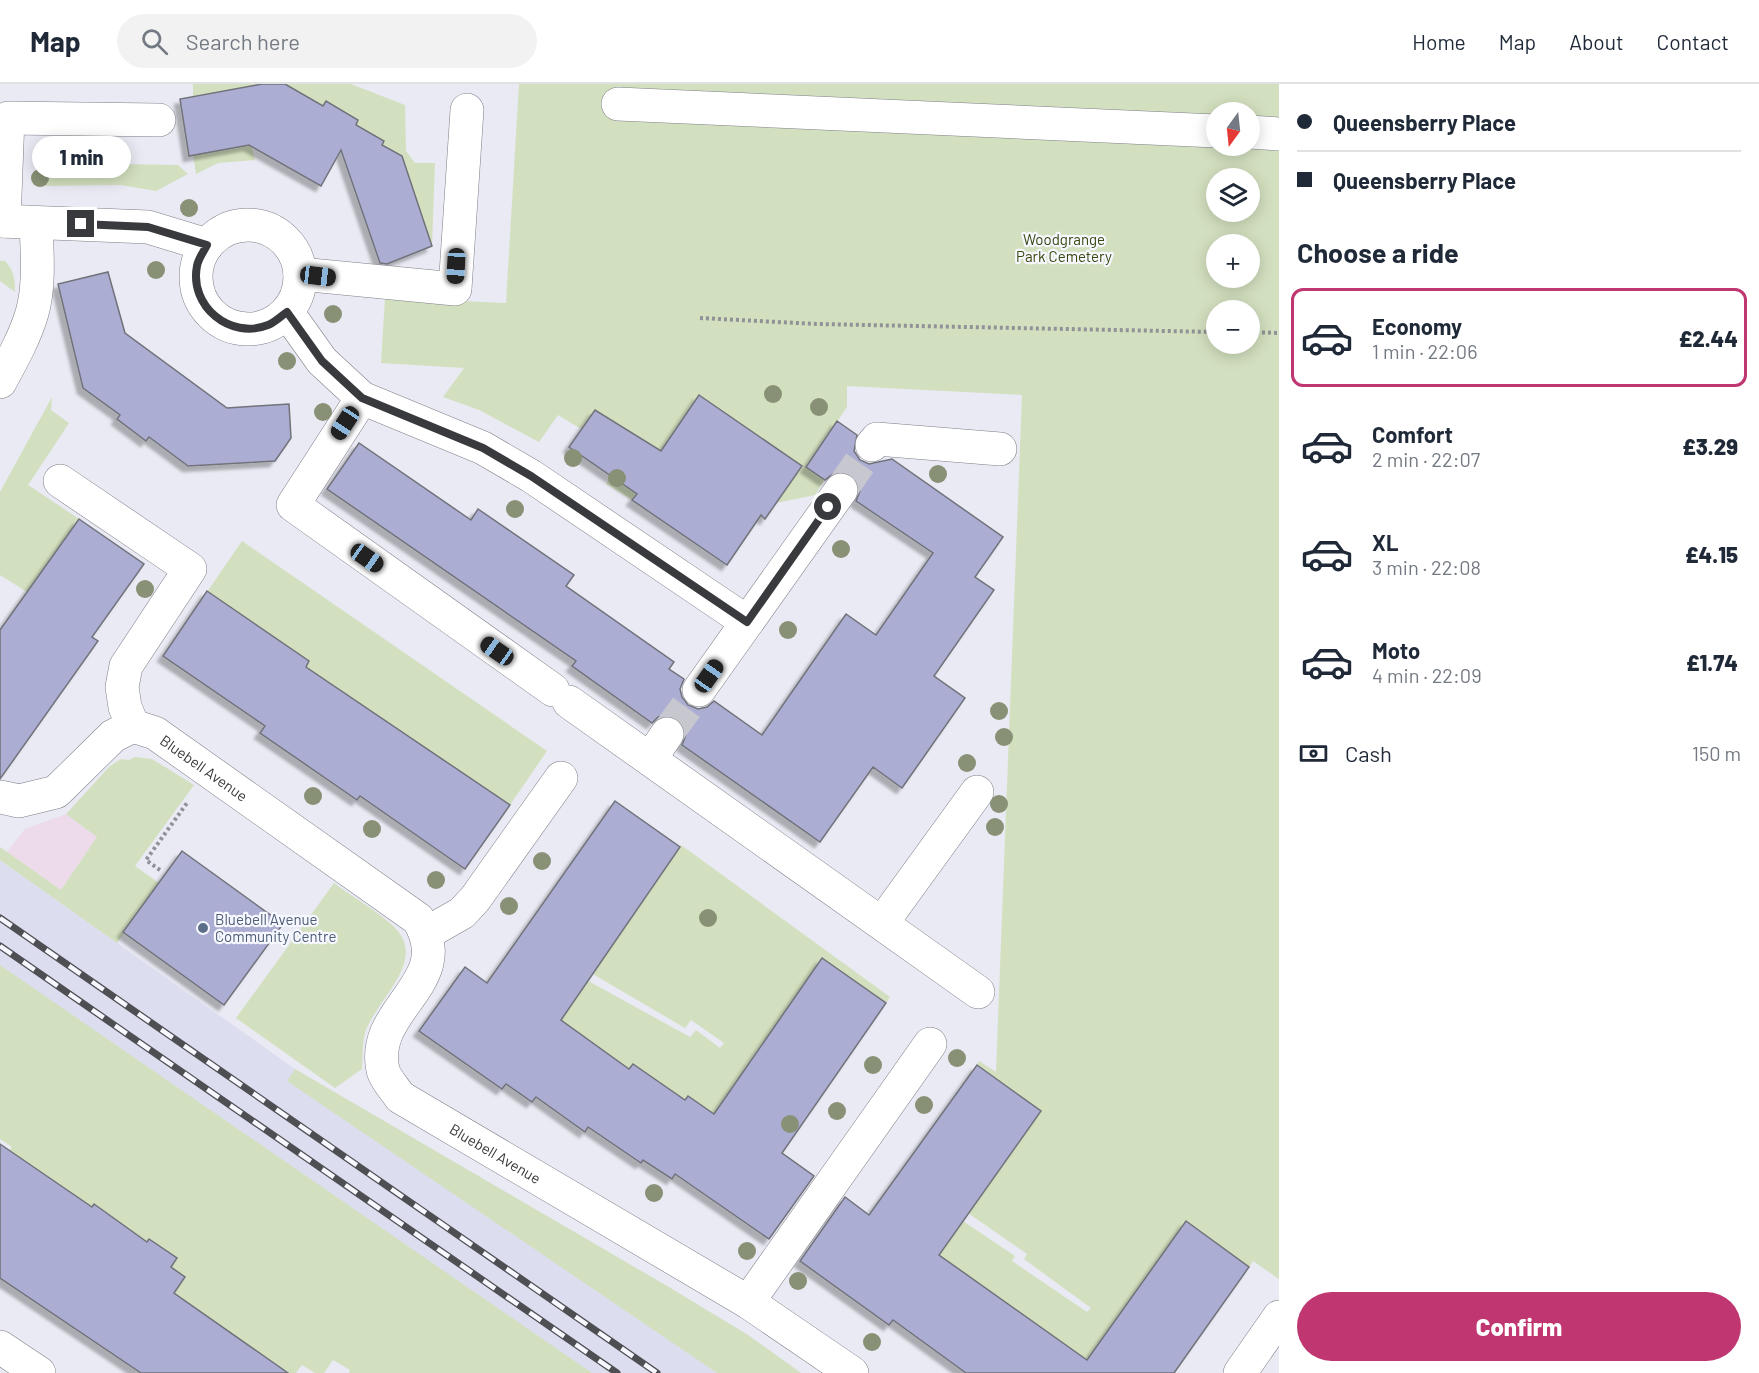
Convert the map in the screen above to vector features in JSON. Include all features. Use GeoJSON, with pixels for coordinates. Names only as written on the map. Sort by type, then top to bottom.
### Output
{"type":"FeatureCollection","features":[{"type":"Feature","properties":{"kind":"street"},"geometry":{"type":"LineString","coordinates":[[618,104],[1206,131]]}},
{"type":"Feature","properties":{"kind":"street"},"geometry":{"type":"LineString","coordinates":[[300,274],[455,289],[467,110]]}},
{"type":"Feature","properties":{"kind":"street"},"geometry":{"type":"LineString","coordinates":[[159,120],[8,118],[2,221],[148,227],[207,245]]}},
{"type":"Feature","properties":{"kind":"street"},"geometry":{"type":"LineString","coordinates":[[1260,133],[1279,134]]}},
{"type":"Feature","properties":{"kind":"street"},"geometry":{"type":"LineString","coordinates":[[0,382],[21,343],[33,311],[37,260],[36,223]]}},
{"type":"Feature","properties":{"kind":"street"},"geometry":{"type":"LineString","coordinates":[[243,225],[263,227],[282,238],[295,254],[300,274],[297,294],[287,312],[268,325],[245,329],[223,323],[206,309],[197,288],[197,265],[207,245],[223,231],[243,225]]}},
{"type":"Feature","properties":{"kind":"street"},"geometry":{"type":"LineString","coordinates":[[287,312],[322,361],[362,398],[483,448],[531,476],[747,622]]}},
{"type":"Feature","properties":{"kind":"street"},"geometry":{"type":"LineString","coordinates":[[362,398],[293,505],[561,696],[659,747],[882,923],[978,992]]}},
{"type":"Feature","properties":{"kind":"street"},"geometry":{"type":"LineString","coordinates":[[872,446],[877,439],[1000,449]]}},
{"type":"Feature","properties":{"kind":"street"},"geometry":{"type":"LineString","coordinates":[[0,797],[20,801],[56,792],[113,736],[133,726],[125,706],[122,687],[126,666],[190,569],[60,481]]}},
{"type":"Feature","properties":{"kind":"street"},"geometry":{"type":"LineString","coordinates":[[704,683],[841,490]]}},
{"type":"Feature","properties":{"kind":"street","name":"Bluebell Avenue"},"geometry":{"type":"LineString","coordinates":[[133,726],[155,733],[418,919],[427,933],[431,954],[422,976],[381,1040],[383,1071],[400,1097],[748,1302],[852,1373]]}},
{"type":"Feature","properties":{"kind":"street"},"geometry":{"type":"LineString","coordinates":[[427,933],[462,913],[475,899],[561,778]]}},
{"type":"Feature","properties":{"kind":"street"},"geometry":{"type":"LineString","coordinates":[[882,923],[977,792]]}},
{"type":"Feature","properties":{"kind":"street"},"geometry":{"type":"LineString","coordinates":[[748,1302],[930,1044]]}},
{"type":"Feature","properties":{"kind":"street"},"geometry":{"type":"LineString","coordinates":[[1240,1373],[1279,1317]]}},
{"type":"Feature","properties":{"kind":"street"},"geometry":{"type":"LineString","coordinates":[[0,1347],[39,1373]]}},
{"type":"Feature","properties":{"kind":"path"},"geometry":{"type":"LineString","coordinates":[[700,318],[818,324],[1206,332]]}},
{"type":"Feature","properties":{"kind":"path"},"geometry":{"type":"LineString","coordinates":[[1260,332],[1279,333]]}},
{"type":"Feature","properties":{"kind":"path"},"geometry":{"type":"LineString","coordinates":[[160,870],[147,860],[209,771]]}},
{"type":"Feature","properties":{"kind":"shaded area"},"geometry":{"type":"Polygon","coordinates":[[[66,814],[97,837],[61,890],[7,852],[25,829],[66,814]]]}},
{"type":"Feature","properties":{"kind":"shaded area"},"geometry":{"type":"Polygon","coordinates":[[[0,860],[295,1069],[667,1286],[748,1335],[801,1373],[465,1373],[0,1057],[0,860]]]}},
{"type":"Feature","properties":{"kind":"green space"},"geometry":{"type":"Polygon","coordinates":[[[193,84],[262,84],[193,96],[193,84]]]}},
{"type":"Feature","properties":{"kind":"green space"},"geometry":{"type":"Polygon","coordinates":[[[276,84],[351,84],[405,105],[406,151],[415,163],[435,163],[432,246],[402,156],[382,145],[384,141],[356,125],[358,120],[327,101],[323,106],[276,84]]]}},
{"type":"Feature","properties":{"kind":"green space","name":"Woodgrange Park Cemetery"},"geometry":{"type":"Polygon","coordinates":[[[519,84],[1279,84],[1279,1279],[1253,1261],[1249,1267],[1186,1222],[1110,1327],[1115,1331],[1094,1373],[869,1215],[901,1171],[963,1221],[1015,1256],[1012,1261],[1087,1312],[1091,1308],[1024,1259],[1027,1254],[968,1213],[1041,1111],[977,1065],[979,1061],[996,1072],[1022,395],[847,386],[847,407],[807,466],[825,479],[815,495],[776,503],[802,466],[699,395],[662,449],[666,452],[632,500],[606,484],[624,455],[608,418],[595,410],[581,429],[558,415],[539,442],[479,410],[443,397],[464,368],[381,363],[385,298],[506,303],[519,84]]]}},
{"type":"Feature","properties":{"kind":"green space"},"geometry":{"type":"Polygon","coordinates":[[[251,144],[255,160],[218,163],[196,174],[193,155],[251,144]]]}},
{"type":"Feature","properties":{"kind":"green space"},"geometry":{"type":"Polygon","coordinates":[[[44,163],[178,165],[188,174],[156,191],[121,185],[39,186],[39,174],[44,163]]]}},
{"type":"Feature","properties":{"kind":"green space"},"geometry":{"type":"Polygon","coordinates":[[[0,261],[5,261],[12,272],[15,292],[0,281],[0,261]]]}},
{"type":"Feature","properties":{"kind":"green space"},"geometry":{"type":"Polygon","coordinates":[[[52,397],[51,410],[69,423],[28,485],[79,519],[27,592],[0,575],[0,492],[52,397]]]}},
{"type":"Feature","properties":{"kind":"green space"},"geometry":{"type":"Polygon","coordinates":[[[242,541],[547,751],[510,805],[306,667],[309,661],[207,592],[242,541]]]}},
{"type":"Feature","properties":{"kind":"green space"},"geometry":{"type":"Polygon","coordinates":[[[135,757],[152,759],[194,785],[135,866],[159,883],[117,943],[0,860],[0,847],[61,890],[97,837],[66,814],[110,766],[121,759],[129,760],[135,757]]]}},
{"type":"Feature","properties":{"kind":"green space"},"geometry":{"type":"Polygon","coordinates":[[[681,845],[890,997],[886,1003],[821,958],[716,1116],[688,1096],[685,1100],[633,1064],[629,1069],[551,1020],[581,977],[690,1037],[696,1030],[720,1048],[724,1043],[691,1020],[685,1028],[591,973],[681,845]]]}},
{"type":"Feature","properties":{"kind":"green space"},"geometry":{"type":"Polygon","coordinates":[[[334,883],[376,912],[397,930],[404,943],[406,956],[396,982],[370,1021],[365,1033],[362,1069],[335,1088],[236,1018],[334,883]]]}},
{"type":"Feature","properties":{"kind":"green space"},"geometry":{"type":"Polygon","coordinates":[[[0,965],[592,1373],[349,1373],[350,1370],[333,1360],[324,1373],[315,1373],[302,1365],[296,1373],[272,1373],[278,1365],[242,1341],[225,1366],[157,1319],[185,1277],[171,1267],[177,1258],[149,1239],[114,1289],[129,1253],[140,1237],[94,1204],[60,1253],[0,1165],[12,1147],[0,1139],[0,965]]]}},
{"type":"Feature","properties":{"kind":"green space"},"geometry":{"type":"Polygon","coordinates":[[[295,1069],[667,1286],[748,1335],[801,1373],[717,1373],[287,1081],[295,1069]]]}},
{"type":"Feature","properties":{"kind":"building"},"geometry":{"type":"Polygon","coordinates":[[[262,84],[285,84],[323,106],[326,101],[358,120],[356,125],[384,141],[382,145],[402,156],[432,246],[387,264],[380,263],[341,150],[321,186],[249,145],[189,156],[180,99],[262,84]]]}},
{"type":"Feature","properties":{"kind":"building"},"geometry":{"type":"Polygon","coordinates":[[[108,272],[125,333],[227,408],[289,404],[291,438],[275,461],[188,466],[149,437],[146,441],[117,419],[120,415],[83,388],[58,284],[108,272]]]}},
{"type":"Feature","properties":{"kind":"building"},"geometry":{"type":"Polygon","coordinates":[[[699,395],[802,466],[765,519],[761,515],[727,565],[632,500],[637,494],[569,447],[595,410],[661,451],[699,395]]]}},
{"type":"Feature","properties":{"kind":"building"},"geometry":{"type":"Polygon","coordinates":[[[837,421],[857,435],[854,451],[860,460],[869,464],[892,459],[1003,537],[975,577],[994,590],[934,676],[965,698],[902,788],[873,767],[820,842],[682,745],[686,735],[684,725],[678,719],[668,715],[658,717],[652,723],[572,666],[576,661],[327,489],[359,443],[471,520],[478,509],[574,575],[566,586],[674,662],[669,669],[684,679],[680,689],[688,705],[698,709],[707,707],[714,701],[762,735],[846,614],[876,635],[933,553],[856,501],[860,491],[858,483],[851,474],[843,471],[834,473],[825,480],[806,467],[837,421]]]}},
{"type":"Feature","properties":{"kind":"building"},"geometry":{"type":"Polygon","coordinates":[[[79,519],[144,564],[92,637],[98,641],[0,779],[0,630],[79,519]]]}},
{"type":"Feature","properties":{"kind":"building"},"geometry":{"type":"Polygon","coordinates":[[[207,591],[309,661],[306,667],[510,805],[465,869],[360,796],[357,800],[260,733],[265,726],[163,656],[207,591]]]}},
{"type":"Feature","properties":{"kind":"building"},"geometry":{"type":"Polygon","coordinates":[[[615,801],[680,847],[561,1020],[629,1069],[633,1064],[685,1100],[688,1096],[714,1114],[822,958],[886,1003],[782,1153],[814,1176],[769,1239],[675,1174],[672,1179],[643,1160],[641,1163],[588,1127],[585,1132],[536,1097],[532,1102],[506,1084],[502,1089],[419,1031],[465,967],[487,983],[615,801]]]}},
{"type":"Feature","properties":{"kind":"building","name":"Bluebell Avenue Community Centre"},"geometry":{"type":"Polygon","coordinates":[[[182,851],[283,924],[224,1005],[123,932],[182,851]]]}},
{"type":"Feature","properties":{"kind":"building"},"geometry":{"type":"Polygon","coordinates":[[[977,1065],[1041,1111],[939,1255],[1087,1360],[1186,1221],[1249,1267],[1174,1373],[966,1373],[893,1320],[889,1325],[800,1261],[845,1197],[869,1215],[977,1065]]]}},
{"type":"Feature","properties":{"kind":"building"},"geometry":{"type":"Polygon","coordinates":[[[0,1144],[92,1207],[94,1204],[147,1242],[149,1239],[177,1258],[171,1267],[185,1277],[174,1293],[288,1373],[141,1373],[0,1278],[0,1144]]]}},
{"type":"Feature","properties":{"kind":"tunnel"},"geometry":{"type":"LineString","coordinates":[[841,490],[872,445]]}},
{"type":"Feature","properties":{"kind":"tunnel"},"geometry":{"type":"LineString","coordinates":[[667,734],[699,690]]}},
{"type":"Feature","properties":{"kind":"railway"},"geometry":{"type":"LineString","coordinates":[[0,918],[657,1373]]}},
{"type":"Feature","properties":{"kind":"railway"},"geometry":{"type":"LineString","coordinates":[[0,946],[617,1373]]}},
{"type":"Feature","properties":{"kind":"place","name":"Bluebell Avenue Community Centre"},"geometry":{"type":"Point","coordinates":[203,928]}},
{"type":"Feature","properties":{"kind":"route"},"geometry":{"type":"LineString","coordinates":[[81,224],[148,227],[207,245],[197,265],[197,288],[206,309],[223,323],[245,329],[268,325],[287,312],[322,361],[362,398],[483,448],[531,476],[747,622],[828,507]]}}]}
